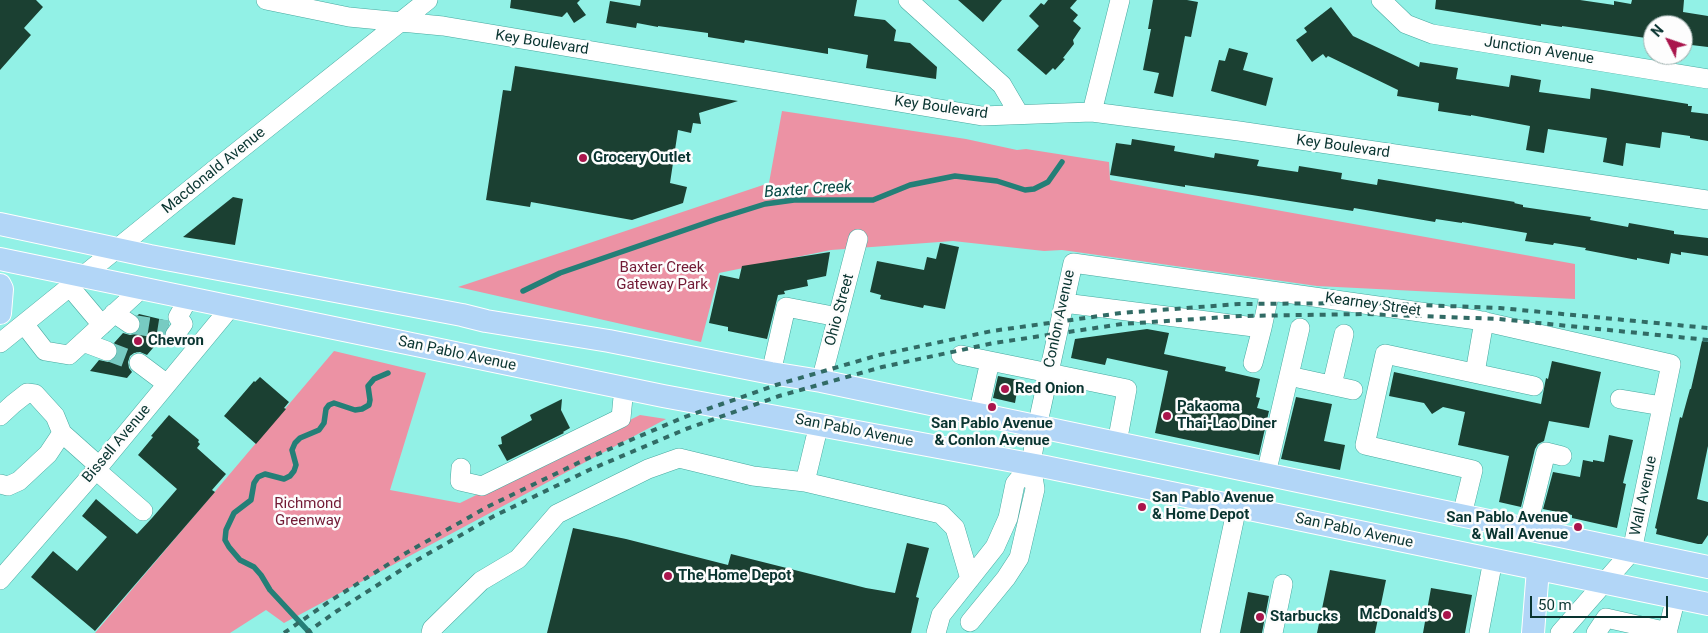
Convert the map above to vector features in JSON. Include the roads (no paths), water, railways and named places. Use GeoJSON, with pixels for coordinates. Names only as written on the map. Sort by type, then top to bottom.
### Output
{"type":"FeatureCollection","features":[{"type":"Feature","properties":{"kind":"main road"},"geometry":{"type":"LineString","coordinates":[[0,224],[117,249],[486,321],[618,343],[821,381],[1708,567]]}},
{"type":"Feature","properties":{"kind":"main road","name":"San Pablo Avenue"},"geometry":{"type":"LineString","coordinates":[[0,259],[77,282],[141,288],[230,308],[663,396],[1031,464],[1708,604]]}},
{"type":"Feature","properties":{"kind":"main road"},"geometry":{"type":"LineString","coordinates":[[0,286],[2,289],[0,313]]}},
{"type":"Feature","properties":{"kind":"main road"},"geometry":{"type":"LineString","coordinates":[[1533,633],[1538,569]]}},
{"type":"Feature","properties":{"kind":"street","name":"Key Boulevard"},"geometry":{"type":"LineString","coordinates":[[266,0],[349,17],[443,26],[982,116],[1092,112],[1708,200]]}},
{"type":"Feature","properties":{"kind":"street","name":"Macdonald Avenue"},"geometry":{"type":"LineString","coordinates":[[0,343],[428,0]]}},
{"type":"Feature","properties":{"kind":"street"},"geometry":{"type":"LineString","coordinates":[[908,0],[1002,85],[1019,114]]}},
{"type":"Feature","properties":{"kind":"street"},"geometry":{"type":"LineString","coordinates":[[1092,112],[1120,0]]}},
{"type":"Feature","properties":{"kind":"street","name":"Junction Avenue"},"geometry":{"type":"LineString","coordinates":[[1382,0],[1406,24],[1432,34],[1708,79]]}},
{"type":"Feature","properties":{"kind":"street","name":"Ohio Street"},"geometry":{"type":"LineString","coordinates":[[821,381],[858,240]]}},
{"type":"Feature","properties":{"kind":"street","name":"Kearney Street"},"geometry":{"type":"LineString","coordinates":[[1073,263],[1484,321],[1671,364]]}},
{"type":"Feature","properties":{"kind":"street","name":"Conlon Avenue"},"geometry":{"type":"LineString","coordinates":[[1031,464],[1037,427],[1073,263]]}},
{"type":"Feature","properties":{"kind":"street"},"geometry":{"type":"LineString","coordinates":[[77,282],[108,319],[130,324]]}},
{"type":"Feature","properties":{"kind":"street"},"geometry":{"type":"LineString","coordinates":[[24,324],[45,351],[69,355],[141,288]]}},
{"type":"Feature","properties":{"kind":"street"},"geometry":{"type":"LineString","coordinates":[[1253,363],[1270,291]]}},
{"type":"Feature","properties":{"kind":"street"},"geometry":{"type":"LineString","coordinates":[[188,299],[178,317],[183,324],[171,333],[196,349]]}},
{"type":"Feature","properties":{"kind":"street"},"geometry":{"type":"LineString","coordinates":[[1064,302],[1262,328]]}},
{"type":"Feature","properties":{"kind":"street"},"geometry":{"type":"LineString","coordinates":[[771,373],[786,307],[838,317]]}},
{"type":"Feature","properties":{"kind":"street","name":"Bissell Avenue"},"geometry":{"type":"LineString","coordinates":[[1,580],[230,308]]}},
{"type":"Feature","properties":{"kind":"street"},"geometry":{"type":"LineString","coordinates":[[1475,373],[1484,321]]}},
{"type":"Feature","properties":{"kind":"street"},"geometry":{"type":"LineString","coordinates":[[1266,474],[1300,328]]}},
{"type":"Feature","properties":{"kind":"street"},"geometry":{"type":"LineString","coordinates":[[1332,385],[1344,334]]}},
{"type":"Feature","properties":{"kind":"street"},"geometry":{"type":"LineString","coordinates":[[84,342],[107,351]]}},
{"type":"Feature","properties":{"kind":"street"},"geometry":{"type":"LineString","coordinates":[[1462,516],[1473,470],[1365,445],[1385,354],[1534,386]]}},
{"type":"Feature","properties":{"kind":"street"},"geometry":{"type":"LineString","coordinates":[[961,355],[1127,389],[1117,443]]}},
{"type":"Feature","properties":{"kind":"street"},"geometry":{"type":"LineString","coordinates":[[978,414],[990,361]]}},
{"type":"Feature","properties":{"kind":"street"},"geometry":{"type":"LineString","coordinates":[[140,363],[167,384]]}},
{"type":"Feature","properties":{"kind":"street","name":"Wall Avenue"},"geometry":{"type":"LineString","coordinates":[[1560,633],[1632,551],[1671,364]]}},
{"type":"Feature","properties":{"kind":"street"},"geometry":{"type":"LineString","coordinates":[[1289,376],[1353,390]]}},
{"type":"Feature","properties":{"kind":"street"},"geometry":{"type":"LineString","coordinates":[[461,468],[460,481],[482,486],[508,474],[620,418],[624,387]]}},
{"type":"Feature","properties":{"kind":"street"},"geometry":{"type":"LineString","coordinates":[[0,416],[28,393],[35,394],[55,416],[62,433],[143,511]]}},
{"type":"Feature","properties":{"kind":"street"},"geometry":{"type":"LineString","coordinates":[[1620,399],[1662,406]]}},
{"type":"Feature","properties":{"kind":"street"},"geometry":{"type":"LineString","coordinates":[[805,482],[819,424]]}},
{"type":"Feature","properties":{"kind":"street"},"geometry":{"type":"LineString","coordinates":[[0,484],[8,486],[19,480],[48,454],[62,433]]}},
{"type":"Feature","properties":{"kind":"street"},"geometry":{"type":"LineString","coordinates":[[1527,529],[1546,452],[1562,456]]}},
{"type":"Feature","properties":{"kind":"street"},"geometry":{"type":"LineString","coordinates":[[431,633],[432,629],[481,581],[518,559],[558,514],[648,469],[679,458],[752,476],[805,482],[941,514],[955,528],[970,579]]}},
{"type":"Feature","properties":{"kind":"street"},"geometry":{"type":"LineString","coordinates":[[938,624],[995,547],[1008,518],[1015,484],[1031,464]]}},
{"type":"Feature","properties":{"kind":"street"},"geometry":{"type":"LineString","coordinates":[[970,622],[1006,578],[1019,558],[1035,489],[1031,464]]}},
{"type":"Feature","properties":{"kind":"street"},"geometry":{"type":"LineString","coordinates":[[1210,633],[1237,506]]}},
{"type":"Feature","properties":{"kind":"street"},"geometry":{"type":"LineString","coordinates":[[1479,633],[1494,560]]}},
{"type":"Feature","properties":{"kind":"street"},"geometry":{"type":"LineString","coordinates":[[1273,633],[1283,584]]}},
{"type":"Feature","properties":{"kind":"street"},"geometry":{"type":"LineString","coordinates":[[1596,633],[1606,618],[1668,632],[1676,597]]}},
{"type":"Feature","properties":{"kind":"waterway","name":"Baxter Creek"},"geometry":{"type":"LineString","coordinates":[[523,291],[560,273],[765,204],[794,200],[873,200],[910,185],[955,176],[997,181],[1025,190],[1034,189],[1048,182],[1062,162]]}},
{"type":"Feature","properties":{"kind":"waterway","name":"Baxter Creek"},"geometry":{"type":"LineString","coordinates":[[310,633],[270,590],[254,567],[240,560],[229,547],[225,540],[226,530],[234,513],[251,500],[254,483],[258,477],[265,474],[284,479],[290,476],[296,465],[292,450],[295,443],[300,438],[319,430],[324,423],[326,409],[329,405],[334,403],[355,410],[362,409],[369,405],[368,386],[374,379],[388,373]]}},
{"type":"Feature","properties":{"kind":"tunnel"},"geometry":{"type":"LineString","coordinates":[[130,324],[168,330]]}},
{"type":"Feature","properties":{"kind":"tunnel"},"geometry":{"type":"LineString","coordinates":[[107,351],[139,363]]}},
{"type":"Feature","properties":{"kind":"railway"},"geometry":{"type":"LineString","coordinates":[[284,633],[330,601],[406,553],[489,506],[584,460],[682,418],[776,385],[879,355],[992,331],[1121,313],[1239,304],[1367,303],[1500,308],[1708,328]]}},
{"type":"Feature","properties":{"kind":"railway"},"geometry":{"type":"LineString","coordinates":[[306,633],[412,563],[494,516],[589,470],[686,429],[779,396],[882,367],[994,343],[1122,324],[1240,316],[1366,314],[1499,319],[1708,340]]}},
{"type":"Feature","properties":{"kind":"place","name":"Grocery Outlet"},"geometry":{"type":"Point","coordinates":[583,158]}},
{"type":"Feature","properties":{"kind":"place","name":"Chevron"},"geometry":{"type":"Point","coordinates":[138,341]}},
{"type":"Feature","properties":{"kind":"place","name":"Red Onion"},"geometry":{"type":"Point","coordinates":[1005,389]}},
{"type":"Feature","properties":{"kind":"place","name":"San Pablo Avenue & Conlon Avenue"},"geometry":{"type":"Point","coordinates":[992,407]}},
{"type":"Feature","properties":{"kind":"place","name":"Pakaoma Thai-Lao Diner"},"geometry":{"type":"Point","coordinates":[1167,416]}},
{"type":"Feature","properties":{"kind":"place","name":"San Pablo Avenue & Home Depot"},"geometry":{"type":"Point","coordinates":[1142,507]}},
{"type":"Feature","properties":{"kind":"place","name":"San Pablo Avenue & Wall Avenue"},"geometry":{"type":"Point","coordinates":[1578,527]}},
{"type":"Feature","properties":{"kind":"place","name":"The Home Depot"},"geometry":{"type":"Point","coordinates":[668,576]}},
{"type":"Feature","properties":{"kind":"place","name":"McDonald's"},"geometry":{"type":"Point","coordinates":[1447,615]}},
{"type":"Feature","properties":{"kind":"place","name":"Starbucks"},"geometry":{"type":"Point","coordinates":[1260,617]}},
{"type":"Feature","properties":{"kind":"park label","name":"Baxter Creek Gateway Park"},"geometry":{"type":"Point","coordinates":[662,276]}},
{"type":"Feature","properties":{"kind":"park label","name":"Richmond Greenway"},"geometry":{"type":"Point","coordinates":[308,512]}}]}
